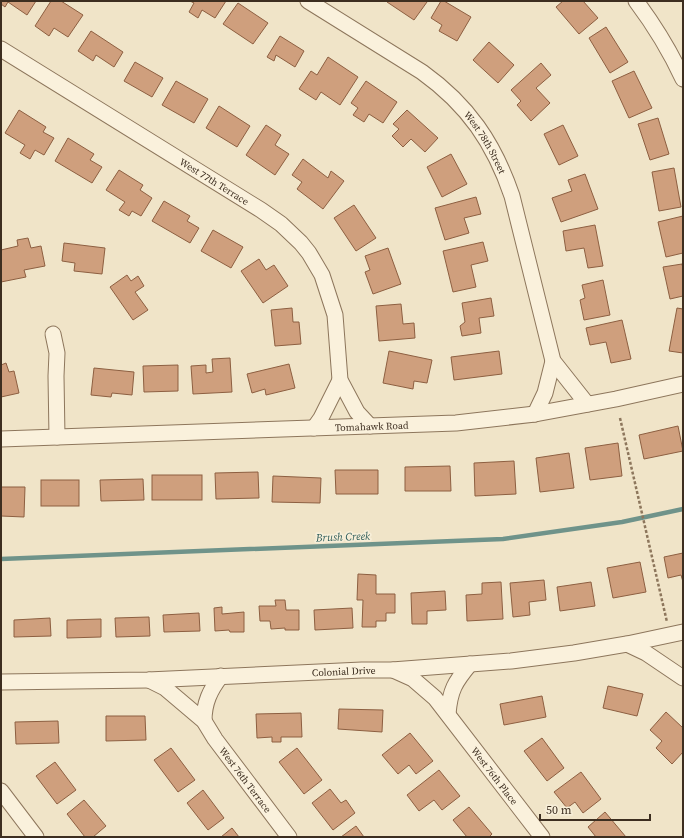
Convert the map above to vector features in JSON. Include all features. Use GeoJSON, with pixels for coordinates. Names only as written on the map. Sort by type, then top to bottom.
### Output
{"type":"FeatureCollection","features":[{"type":"Feature","properties":{"kind":"street","name":"West 78th Street"},"geometry":{"type":"LineString","coordinates":[[308,1],[422,72],[440,85],[454,98],[479,127],[492,148],[504,173],[512,196],[552,361],[587,404]]}},
{"type":"Feature","properties":{"kind":"street"},"geometry":{"type":"LineString","coordinates":[[636,1],[650,20],[674,60],[683,79]]}},
{"type":"Feature","properties":{"kind":"street","name":"West 77th Terrace"},"geometry":{"type":"LineString","coordinates":[[1,49],[261,210],[281,224],[301,243],[322,275],[335,315],[340,380],[357,412],[370,426]]}},
{"type":"Feature","properties":{"kind":"street"},"geometry":{"type":"LineString","coordinates":[[53,334],[57,353],[57,437]]}},
{"type":"Feature","properties":{"kind":"street","name":"West 78th Street"},"geometry":{"type":"LineString","coordinates":[[535,414],[545,393],[552,361]]}},
{"type":"Feature","properties":{"kind":"street"},"geometry":{"type":"LineString","coordinates":[[314,428],[321,418],[340,380]]}},
{"type":"Feature","properties":{"kind":"street","name":"Tomahawk Road"},"geometry":{"type":"LineString","coordinates":[[1,439],[456,423],[535,414],[683,384]]}},
{"type":"Feature","properties":{"kind":"street","name":"Colonial Drive"},"geometry":{"type":"LineString","coordinates":[[1,682],[148,680],[362,670],[392,670],[511,661],[574,653],[683,632]]}},
{"type":"Feature","properties":{"kind":"street"},"geometry":{"type":"LineString","coordinates":[[627,644],[646,653],[683,678]]}},
{"type":"Feature","properties":{"kind":"street"},"geometry":{"type":"LineString","coordinates":[[448,714],[449,700],[453,687],[470,664]]}},
{"type":"Feature","properties":{"kind":"street","name":"West 76th Place"},"geometry":{"type":"LineString","coordinates":[[392,670],[412,679],[424,687],[435,698],[542,837]]}},
{"type":"Feature","properties":{"kind":"street"},"geometry":{"type":"LineString","coordinates":[[204,721],[204,711],[208,696],[221,676]]}},
{"type":"Feature","properties":{"kind":"street","name":"West 76th Terrace"},"geometry":{"type":"LineString","coordinates":[[148,680],[165,688],[204,721],[289,837]]}},
{"type":"Feature","properties":{"kind":"street"},"geometry":{"type":"LineString","coordinates":[[1,791],[36,837]]}},
{"type":"Feature","properties":{"kind":"path"},"geometry":{"type":"LineString","coordinates":[[620,418],[667,623]]}},
{"type":"Feature","properties":{"kind":"building"},"geometry":{"type":"Polygon","coordinates":[[[1,1],[36,1],[27,15],[8,2],[5,7],[1,4],[1,1]]]}},
{"type":"Feature","properties":{"kind":"building"},"geometry":{"type":"Polygon","coordinates":[[[51,1],[61,1],[83,15],[68,37],[54,28],[49,36],[35,26],[51,1]]]}},
{"type":"Feature","properties":{"kind":"building"},"geometry":{"type":"Polygon","coordinates":[[[190,1],[226,1],[215,18],[202,10],[198,18],[189,12],[194,3],[190,1]]]}},
{"type":"Feature","properties":{"kind":"building"},"geometry":{"type":"Polygon","coordinates":[[[387,1],[426,1],[427,2],[414,20],[387,1]]]}},
{"type":"Feature","properties":{"kind":"building"},"geometry":{"type":"Polygon","coordinates":[[[441,1],[444,1],[471,17],[457,41],[439,31],[442,25],[431,18],[441,1]]]}},
{"type":"Feature","properties":{"kind":"building"},"geometry":{"type":"Polygon","coordinates":[[[563,1],[583,1],[598,18],[579,34],[556,7],[563,1]]]}},
{"type":"Feature","properties":{"kind":"building"},"geometry":{"type":"Polygon","coordinates":[[[238,3],[268,23],[253,44],[223,24],[238,3]]]}},
{"type":"Feature","properties":{"kind":"building"},"geometry":{"type":"Polygon","coordinates":[[[606,27],[628,62],[610,73],[589,38],[606,27]]]}},
{"type":"Feature","properties":{"kind":"building"},"geometry":{"type":"Polygon","coordinates":[[[91,31],[123,52],[114,67],[96,55],[93,61],[78,51],[91,31]]]}},
{"type":"Feature","properties":{"kind":"building"},"geometry":{"type":"Polygon","coordinates":[[[280,36],[304,51],[295,67],[276,55],[274,61],[267,57],[280,36]]]}},
{"type":"Feature","properties":{"kind":"building"},"geometry":{"type":"Polygon","coordinates":[[[489,42],[514,65],[498,83],[473,60],[489,42]]]}},
{"type":"Feature","properties":{"kind":"building"},"geometry":{"type":"Polygon","coordinates":[[[328,57],[358,77],[340,105],[321,92],[316,100],[299,89],[311,71],[317,75],[328,57]]]}},
{"type":"Feature","properties":{"kind":"building"},"geometry":{"type":"Polygon","coordinates":[[[135,62],[163,78],[152,97],[124,81],[135,62]]]}},
{"type":"Feature","properties":{"kind":"building"},"geometry":{"type":"Polygon","coordinates":[[[541,63],[551,75],[536,88],[550,103],[531,121],[517,105],[521,101],[511,90],[541,63]]]}},
{"type":"Feature","properties":{"kind":"building"},"geometry":{"type":"Polygon","coordinates":[[[634,71],[652,108],[629,118],[612,81],[634,71]]]}},
{"type":"Feature","properties":{"kind":"building"},"geometry":{"type":"Polygon","coordinates":[[[176,81],[208,99],[194,123],[162,105],[176,81]]]}},
{"type":"Feature","properties":{"kind":"building"},"geometry":{"type":"Polygon","coordinates":[[[366,81],[397,102],[383,123],[369,114],[364,122],[353,115],[358,108],[351,103],[366,81]]]}},
{"type":"Feature","properties":{"kind":"building"},"geometry":{"type":"Polygon","coordinates":[[[219,106],[250,126],[237,147],[206,128],[219,106]]]}},
{"type":"Feature","properties":{"kind":"building"},"geometry":{"type":"Polygon","coordinates":[[[19,110],[46,127],[43,132],[54,138],[44,155],[35,150],[30,159],[20,153],[25,145],[5,133],[19,110]]]}},
{"type":"Feature","properties":{"kind":"building"},"geometry":{"type":"Polygon","coordinates":[[[407,110],[438,138],[425,152],[411,139],[403,147],[392,136],[399,129],[393,124],[407,110]]]}},
{"type":"Feature","properties":{"kind":"building"},"geometry":{"type":"Polygon","coordinates":[[[658,118],[669,154],[650,160],[638,124],[658,118]]]}},
{"type":"Feature","properties":{"kind":"building"},"geometry":{"type":"Polygon","coordinates":[[[266,125],[281,135],[275,145],[289,154],[275,175],[246,155],[266,125]]]}},
{"type":"Feature","properties":{"kind":"building"},"geometry":{"type":"Polygon","coordinates":[[[563,125],[578,156],[559,165],[544,134],[563,125]]]}},
{"type":"Feature","properties":{"kind":"building"},"geometry":{"type":"Polygon","coordinates":[[[68,138],[94,154],[90,160],[102,167],[92,183],[55,161],[68,138]]]}},
{"type":"Feature","properties":{"kind":"building"},"geometry":{"type":"Polygon","coordinates":[[[451,154],[467,184],[442,197],[427,167],[451,154]]]}},
{"type":"Feature","properties":{"kind":"building"},"geometry":{"type":"Polygon","coordinates":[[[303,159],[328,178],[331,171],[344,181],[323,209],[297,189],[302,182],[292,175],[303,159]]]}},
{"type":"Feature","properties":{"kind":"building"},"geometry":{"type":"Polygon","coordinates":[[[674,168],[681,207],[659,211],[652,172],[674,168]]]}},
{"type":"Feature","properties":{"kind":"building"},"geometry":{"type":"Polygon","coordinates":[[[119,170],[143,185],[140,190],[152,198],[141,216],[132,211],[129,216],[119,210],[125,202],[106,190],[119,170]]]}},
{"type":"Feature","properties":{"kind":"building"},"geometry":{"type":"Polygon","coordinates":[[[585,174],[598,209],[561,222],[552,198],[572,191],[568,180],[585,174]]]}},
{"type":"Feature","properties":{"kind":"building"},"geometry":{"type":"Polygon","coordinates":[[[476,197],[481,214],[464,218],[469,233],[445,240],[435,208],[476,197]]]}},
{"type":"Feature","properties":{"kind":"building"},"geometry":{"type":"Polygon","coordinates":[[[164,201],[190,216],[187,221],[199,228],[190,243],[152,221],[164,201]]]}},
{"type":"Feature","properties":{"kind":"building"},"geometry":{"type":"Polygon","coordinates":[[[354,205],[376,238],[356,251],[334,218],[354,205]]]}},
{"type":"Feature","properties":{"kind":"building"},"geometry":{"type":"Polygon","coordinates":[[[683,216],[683,253],[666,257],[658,222],[683,216]]]}},
{"type":"Feature","properties":{"kind":"building"},"geometry":{"type":"Polygon","coordinates":[[[595,225],[603,266],[588,268],[584,248],[566,251],[563,231],[595,225]]]}},
{"type":"Feature","properties":{"kind":"building"},"geometry":{"type":"Polygon","coordinates":[[[213,230],[243,247],[231,268],[201,251],[213,230]]]}},
{"type":"Feature","properties":{"kind":"building"},"geometry":{"type":"Polygon","coordinates":[[[28,238],[31,248],[41,246],[45,266],[24,270],[26,277],[1,282],[1,250],[18,246],[17,240],[28,238]]]}},
{"type":"Feature","properties":{"kind":"building"},"geometry":{"type":"Polygon","coordinates":[[[483,242],[488,261],[471,265],[476,287],[453,292],[443,251],[483,242]]]}},
{"type":"Feature","properties":{"kind":"building"},"geometry":{"type":"Polygon","coordinates":[[[64,243],[105,248],[102,274],[74,271],[75,263],[62,261],[64,243]]]}},
{"type":"Feature","properties":{"kind":"building"},"geometry":{"type":"Polygon","coordinates":[[[388,248],[401,284],[373,294],[365,272],[370,270],[365,256],[388,248]]]}},
{"type":"Feature","properties":{"kind":"building"},"geometry":{"type":"Polygon","coordinates":[[[259,259],[266,270],[274,265],[288,286],[263,303],[241,271],[259,259]]]}},
{"type":"Feature","properties":{"kind":"building"},"geometry":{"type":"Polygon","coordinates":[[[682,264],[683,296],[670,299],[663,267],[682,264]]]}},
{"type":"Feature","properties":{"kind":"building"},"geometry":{"type":"Polygon","coordinates":[[[127,275],[131,281],[138,276],[144,286],[135,292],[148,310],[133,320],[110,287],[127,275]]]}},
{"type":"Feature","properties":{"kind":"building"},"geometry":{"type":"Polygon","coordinates":[[[603,280],[610,315],[584,320],[580,300],[585,298],[582,285],[603,280]]]}},
{"type":"Feature","properties":{"kind":"building"},"geometry":{"type":"Polygon","coordinates":[[[491,298],[494,316],[479,318],[481,333],[462,336],[460,326],[465,322],[462,303],[491,298]]]}},
{"type":"Feature","properties":{"kind":"building"},"geometry":{"type":"Polygon","coordinates":[[[401,304],[403,324],[414,323],[415,338],[379,341],[376,306],[401,304]]]}},
{"type":"Feature","properties":{"kind":"building"},"geometry":{"type":"Polygon","coordinates":[[[292,308],[293,322],[299,322],[301,344],[275,346],[271,310],[292,308]]]}},
{"type":"Feature","properties":{"kind":"building"},"geometry":{"type":"Polygon","coordinates":[[[677,308],[683,309],[683,353],[669,351],[677,308]]]}},
{"type":"Feature","properties":{"kind":"building"},"geometry":{"type":"Polygon","coordinates":[[[622,320],[631,359],[611,363],[606,342],[590,345],[586,328],[622,320]]]}},
{"type":"Feature","properties":{"kind":"building"},"geometry":{"type":"Polygon","coordinates":[[[389,351],[432,360],[427,383],[414,381],[413,389],[383,383],[389,351]]]}},
{"type":"Feature","properties":{"kind":"building"},"geometry":{"type":"Polygon","coordinates":[[[499,351],[502,374],[454,380],[451,357],[499,351]]]}},
{"type":"Feature","properties":{"kind":"building"},"geometry":{"type":"Polygon","coordinates":[[[230,358],[232,392],[193,394],[191,366],[206,365],[206,373],[213,372],[212,359],[230,358]]]}},
{"type":"Feature","properties":{"kind":"building"},"geometry":{"type":"Polygon","coordinates":[[[6,363],[9,372],[14,371],[19,393],[1,397],[1,365],[6,363]]]}},
{"type":"Feature","properties":{"kind":"building"},"geometry":{"type":"Polygon","coordinates":[[[289,364],[295,388],[266,395],[265,389],[252,393],[247,374],[289,364]]]}},
{"type":"Feature","properties":{"kind":"building"},"geometry":{"type":"Polygon","coordinates":[[[178,365],[178,391],[144,392],[143,366],[178,365]]]}},
{"type":"Feature","properties":{"kind":"building"},"geometry":{"type":"Polygon","coordinates":[[[94,368],[134,372],[132,395],[112,393],[111,397],[91,395],[94,368]]]}},
{"type":"Feature","properties":{"kind":"building"},"geometry":{"type":"Polygon","coordinates":[[[678,426],[683,451],[644,459],[639,435],[678,426]]]}},
{"type":"Feature","properties":{"kind":"building"},"geometry":{"type":"Polygon","coordinates":[[[618,443],[622,476],[590,480],[585,448],[618,443]]]}},
{"type":"Feature","properties":{"kind":"building"},"geometry":{"type":"Polygon","coordinates":[[[569,453],[574,488],[540,492],[536,458],[569,453]]]}},
{"type":"Feature","properties":{"kind":"building"},"geometry":{"type":"Polygon","coordinates":[[[514,461],[516,494],[475,496],[474,463],[514,461]]]}},
{"type":"Feature","properties":{"kind":"building"},"geometry":{"type":"Polygon","coordinates":[[[450,466],[451,491],[405,491],[405,467],[450,466]]]}},
{"type":"Feature","properties":{"kind":"building"},"geometry":{"type":"Polygon","coordinates":[[[335,470],[378,470],[378,494],[336,494],[335,470]]]}},
{"type":"Feature","properties":{"kind":"building"},"geometry":{"type":"Polygon","coordinates":[[[258,472],[259,498],[216,499],[215,473],[258,472]]]}},
{"type":"Feature","properties":{"kind":"building"},"geometry":{"type":"Polygon","coordinates":[[[152,475],[202,475],[202,500],[152,500],[152,475]]]}},
{"type":"Feature","properties":{"kind":"building"},"geometry":{"type":"Polygon","coordinates":[[[273,476],[321,478],[320,503],[272,502],[273,476]]]}},
{"type":"Feature","properties":{"kind":"building"},"geometry":{"type":"Polygon","coordinates":[[[143,479],[144,500],[101,501],[100,480],[143,479]]]}},
{"type":"Feature","properties":{"kind":"building"},"geometry":{"type":"Polygon","coordinates":[[[41,480],[79,480],[79,506],[41,506],[41,480]]]}},
{"type":"Feature","properties":{"kind":"building"},"geometry":{"type":"Polygon","coordinates":[[[1,487],[25,487],[24,517],[1,516],[1,487]]]}},
{"type":"Feature","properties":{"kind":"building"},"geometry":{"type":"Polygon","coordinates":[[[683,553],[683,582],[681,575],[668,578],[664,557],[683,553]]]}},
{"type":"Feature","properties":{"kind":"building"},"geometry":{"type":"Polygon","coordinates":[[[640,562],[646,592],[613,598],[607,568],[640,562]]]}},
{"type":"Feature","properties":{"kind":"building"},"geometry":{"type":"Polygon","coordinates":[[[358,574],[376,575],[376,594],[395,594],[395,613],[386,613],[386,621],[376,621],[376,627],[362,627],[363,600],[357,600],[358,574]]]}},
{"type":"Feature","properties":{"kind":"building"},"geometry":{"type":"Polygon","coordinates":[[[544,580],[546,600],[529,602],[530,615],[513,617],[510,583],[544,580]]]}},
{"type":"Feature","properties":{"kind":"building"},"geometry":{"type":"Polygon","coordinates":[[[501,582],[503,619],[467,621],[466,595],[482,594],[482,583],[501,582]]]}},
{"type":"Feature","properties":{"kind":"building"},"geometry":{"type":"Polygon","coordinates":[[[591,582],[595,606],[560,611],[557,587],[591,582]]]}},
{"type":"Feature","properties":{"kind":"building"},"geometry":{"type":"Polygon","coordinates":[[[445,591],[446,610],[427,611],[427,624],[412,624],[411,593],[445,591]]]}},
{"type":"Feature","properties":{"kind":"building"},"geometry":{"type":"Polygon","coordinates":[[[275,600],[285,600],[286,610],[299,610],[299,630],[285,630],[285,628],[271,629],[270,621],[260,621],[259,606],[276,606],[275,600]]]}},
{"type":"Feature","properties":{"kind":"building"},"geometry":{"type":"Polygon","coordinates":[[[222,607],[222,614],[244,612],[244,632],[230,632],[229,630],[215,631],[214,608],[222,607]]]}},
{"type":"Feature","properties":{"kind":"building"},"geometry":{"type":"Polygon","coordinates":[[[352,608],[353,628],[315,630],[314,610],[352,608]]]}},
{"type":"Feature","properties":{"kind":"building"},"geometry":{"type":"Polygon","coordinates":[[[199,613],[200,631],[164,632],[163,615],[199,613]]]}},
{"type":"Feature","properties":{"kind":"building"},"geometry":{"type":"Polygon","coordinates":[[[149,617],[150,636],[116,637],[115,618],[149,617]]]}},
{"type":"Feature","properties":{"kind":"building"},"geometry":{"type":"Polygon","coordinates":[[[50,618],[51,636],[14,637],[14,620],[50,618]]]}},
{"type":"Feature","properties":{"kind":"building"},"geometry":{"type":"Polygon","coordinates":[[[101,619],[101,637],[67,638],[67,620],[101,619]]]}},
{"type":"Feature","properties":{"kind":"building"},"geometry":{"type":"Polygon","coordinates":[[[608,686],[643,694],[637,716],[603,708],[608,686]]]}},
{"type":"Feature","properties":{"kind":"building"},"geometry":{"type":"Polygon","coordinates":[[[542,696],[546,717],[504,725],[500,704],[542,696]]]}},
{"type":"Feature","properties":{"kind":"building"},"geometry":{"type":"Polygon","coordinates":[[[339,709],[383,710],[382,732],[338,729],[339,709]]]}},
{"type":"Feature","properties":{"kind":"building"},"geometry":{"type":"Polygon","coordinates":[[[666,712],[683,728],[683,752],[672,764],[656,748],[662,741],[650,730],[666,712]]]}},
{"type":"Feature","properties":{"kind":"building"},"geometry":{"type":"Polygon","coordinates":[[[301,713],[302,737],[281,737],[281,742],[272,742],[272,737],[257,738],[256,714],[301,713]]]}},
{"type":"Feature","properties":{"kind":"building"},"geometry":{"type":"Polygon","coordinates":[[[106,716],[145,716],[146,740],[106,741],[106,716]]]}},
{"type":"Feature","properties":{"kind":"building"},"geometry":{"type":"Polygon","coordinates":[[[58,721],[59,743],[16,744],[15,722],[58,721]]]}},
{"type":"Feature","properties":{"kind":"building"},"geometry":{"type":"Polygon","coordinates":[[[410,733],[433,761],[416,774],[409,765],[398,774],[382,755],[410,733]]]}},
{"type":"Feature","properties":{"kind":"building"},"geometry":{"type":"Polygon","coordinates":[[[542,738],[564,768],[547,781],[524,751],[542,738]]]}},
{"type":"Feature","properties":{"kind":"building"},"geometry":{"type":"Polygon","coordinates":[[[171,748],[195,780],[178,792],[154,760],[171,748]]]}},
{"type":"Feature","properties":{"kind":"building"},"geometry":{"type":"Polygon","coordinates":[[[297,748],[322,780],[304,794],[279,762],[297,748]]]}},
{"type":"Feature","properties":{"kind":"building"},"geometry":{"type":"Polygon","coordinates":[[[55,762],[76,790],[57,804],[36,776],[55,762]]]}},
{"type":"Feature","properties":{"kind":"building"},"geometry":{"type":"Polygon","coordinates":[[[439,770],[460,796],[442,810],[434,800],[419,811],[407,795],[439,770]]]}},
{"type":"Feature","properties":{"kind":"building"},"geometry":{"type":"Polygon","coordinates":[[[581,772],[601,799],[583,813],[575,802],[567,808],[554,792],[581,772]]]}},
{"type":"Feature","properties":{"kind":"building"},"geometry":{"type":"Polygon","coordinates":[[[330,789],[341,803],[346,800],[355,813],[333,830],[312,803],[330,789]]]}},
{"type":"Feature","properties":{"kind":"building"},"geometry":{"type":"Polygon","coordinates":[[[203,790],[224,818],[208,830],[187,803],[203,790]]]}},
{"type":"Feature","properties":{"kind":"building"},"geometry":{"type":"Polygon","coordinates":[[[84,800],[106,826],[93,837],[85,837],[67,814],[84,800]]]}},
{"type":"Feature","properties":{"kind":"building"},"geometry":{"type":"Polygon","coordinates":[[[469,807],[492,834],[489,837],[467,837],[453,820],[469,807]]]}},
{"type":"Feature","properties":{"kind":"building"},"geometry":{"type":"Polygon","coordinates":[[[605,812],[626,837],[596,837],[588,827],[605,812]]]}},
{"type":"Feature","properties":{"kind":"building"},"geometry":{"type":"Polygon","coordinates":[[[356,826],[364,837],[341,837],[356,826]]]}},
{"type":"Feature","properties":{"kind":"building"},"geometry":{"type":"Polygon","coordinates":[[[232,828],[239,837],[221,837],[232,828]]]}},
{"type":"Feature","properties":{"kind":"waterway","name":"Brush Creek"},"geometry":{"type":"LineString","coordinates":[[1,559],[503,539],[622,522],[683,509]]}}]}
